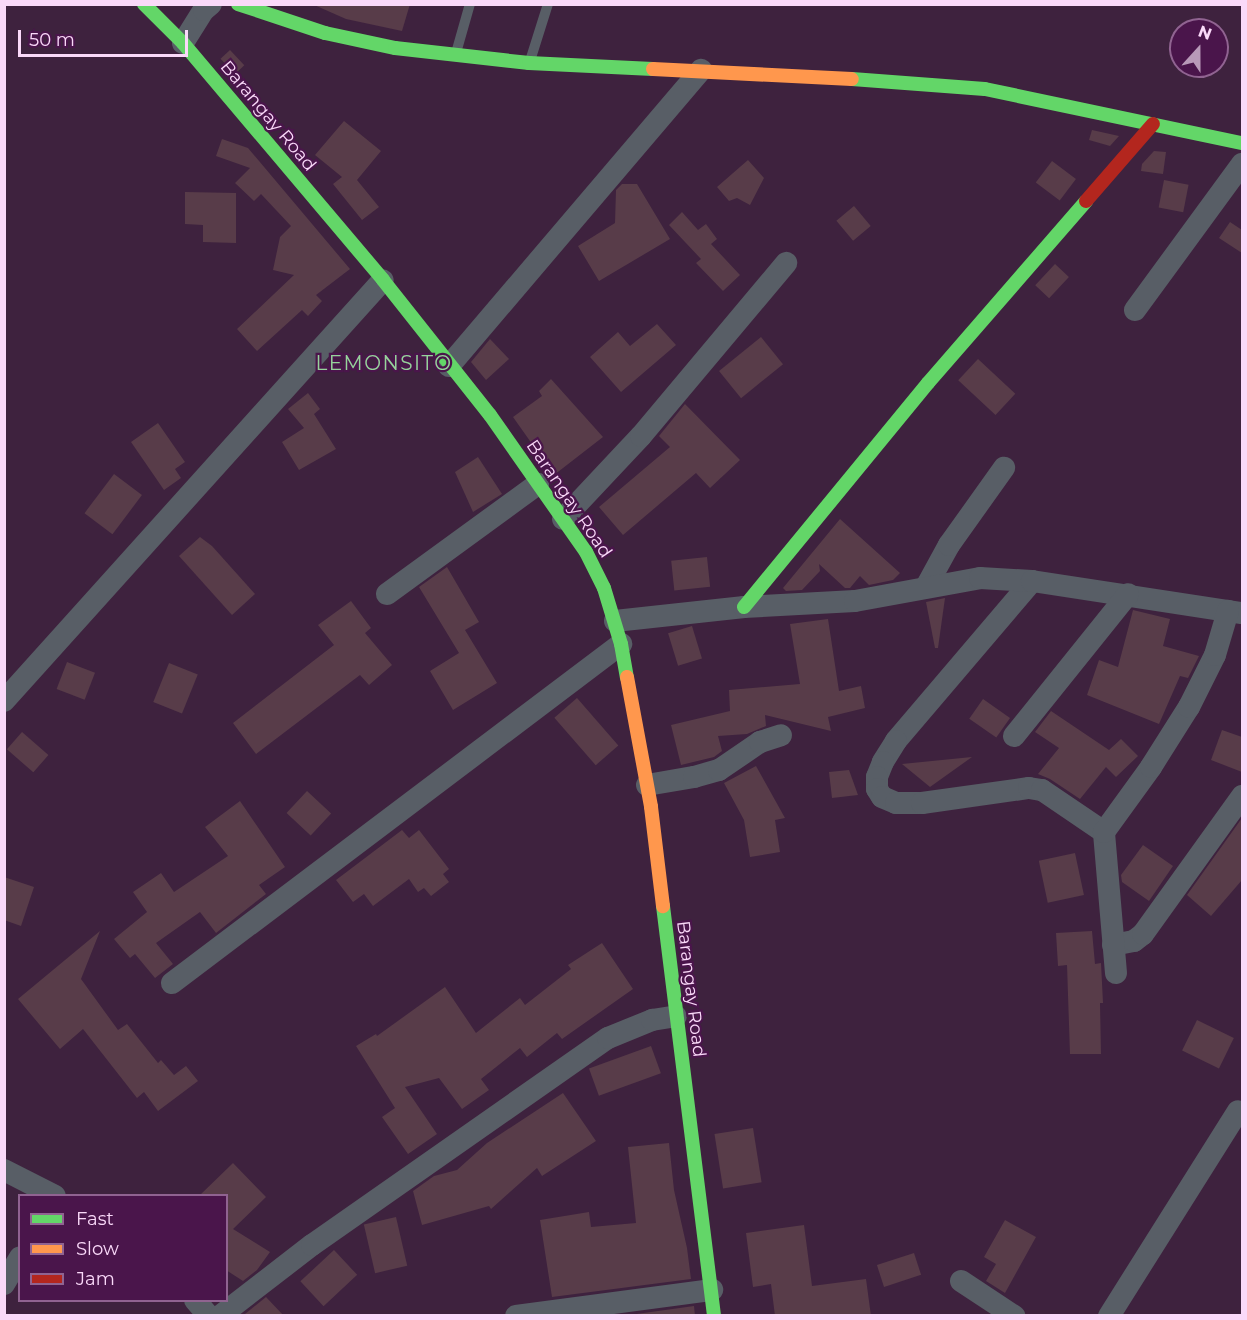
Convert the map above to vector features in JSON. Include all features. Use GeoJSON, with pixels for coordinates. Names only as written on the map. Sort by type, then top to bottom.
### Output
{"type":"FeatureCollection","features":[{"type":"Feature","properties":{"kind":"street","name":"Barangay Road"},"geometry":{"type":"LineString","coordinates":[[144,4],[183,43],[383,280],[490,415],[563,519],[599,579],[621,644],[647,785],[714,1316]]}},
{"type":"Feature","properties":{"kind":"street"},"geometry":{"type":"LineString","coordinates":[[183,43],[204,9],[211,4]]}},
{"type":"Feature","properties":{"kind":"street"},"geometry":{"type":"LineString","coordinates":[[238,4],[325,33],[394,48],[529,63],[701,70],[985,89],[1242,143]]}},
{"type":"Feature","properties":{"kind":"street"},"geometry":{"type":"LineString","coordinates":[[449,366],[701,70]]}},
{"type":"Feature","properties":{"kind":"street"},"geometry":{"type":"LineString","coordinates":[[744,607],[928,383],[1153,124]]}},
{"type":"Feature","properties":{"kind":"street"},"geometry":{"type":"LineString","coordinates":[[1135,310],[1242,164]]}},
{"type":"Feature","properties":{"kind":"street"},"geometry":{"type":"LineString","coordinates":[[563,519],[641,436],[786,264]]}},
{"type":"Feature","properties":{"kind":"street"},"geometry":{"type":"LineString","coordinates":[[4,701],[383,280]]}},
{"type":"Feature","properties":{"kind":"street"},"geometry":{"type":"LineString","coordinates":[[926,587],[949,545],[1004,468]]}},
{"type":"Feature","properties":{"kind":"street"},"geometry":{"type":"LineString","coordinates":[[387,594],[538,484]]}},
{"type":"Feature","properties":{"kind":"street"},"geometry":{"type":"LineString","coordinates":[[615,621],[744,607],[855,601],[895,596],[926,587],[980,578],[1032,581],[1235,612],[1189,707],[1151,767],[1104,832],[1116,973]]}},
{"type":"Feature","properties":{"kind":"street"},"geometry":{"type":"LineString","coordinates":[[1032,581],[896,741],[877,777],[877,789],[882,797],[896,803],[922,803],[1029,788],[1042,790],[1104,832]]}},
{"type":"Feature","properties":{"kind":"street"},"geometry":{"type":"LineString","coordinates":[[1014,736],[1128,594]]}},
{"type":"Feature","properties":{"kind":"street"},"geometry":{"type":"LineString","coordinates":[[172,983],[621,644]]}},
{"type":"Feature","properties":{"kind":"street"},"geometry":{"type":"LineString","coordinates":[[647,785],[719,770],[760,742],[781,735]]}},
{"type":"Feature","properties":{"kind":"street"},"geometry":{"type":"LineString","coordinates":[[1113,945],[1134,940],[1143,934],[1242,796]]}},
{"type":"Feature","properties":{"kind":"street"},"geometry":{"type":"LineString","coordinates":[[220,1316],[312,1245],[608,1038],[652,1020],[676,1016]]}},
{"type":"Feature","properties":{"kind":"street"},"geometry":{"type":"LineString","coordinates":[[1109,1316],[1238,1111]]}},
{"type":"Feature","properties":{"kind":"street"},"geometry":{"type":"LineString","coordinates":[[4,1170],[53,1194]]}},
{"type":"Feature","properties":{"kind":"street"},"geometry":{"type":"LineString","coordinates":[[4,1284],[18,1260]]}},
{"type":"Feature","properties":{"kind":"street"},"geometry":{"type":"LineString","coordinates":[[961,1281],[1014,1316]]}},
{"type":"Feature","properties":{"kind":"street"},"geometry":{"type":"LineString","coordinates":[[516,1316],[712,1290]]}},
{"type":"Feature","properties":{"kind":"street"},"geometry":{"type":"LineString","coordinates":[[197,1302],[209,1316]]}},
{"type":"Feature","properties":{"kind":"lane"},"geometry":{"type":"LineString","coordinates":[[456,55],[470,4]]}},
{"type":"Feature","properties":{"kind":"lane"},"geometry":{"type":"LineString","coordinates":[[529,63],[548,4]]}},
{"type":"Feature","properties":{"kind":"building"},"geometry":{"type":"Polygon","coordinates":[[[312,4],[410,4],[402,31],[346,19],[312,4]]]}},
{"type":"Feature","properties":{"kind":"building"},"geometry":{"type":"Polygon","coordinates":[[[230,50],[244,65],[235,74],[220,59],[230,50]]]}},
{"type":"Feature","properties":{"kind":"building"},"geometry":{"type":"Polygon","coordinates":[[[344,121],[381,151],[357,180],[379,207],[362,220],[333,184],[342,177],[315,155],[344,121]]]}},
{"type":"Feature","properties":{"kind":"building"},"geometry":{"type":"Polygon","coordinates":[[[1092,130],[1119,136],[1110,146],[1089,140],[1092,130]]]}},
{"type":"Feature","properties":{"kind":"building"},"geometry":{"type":"Polygon","coordinates":[[[222,139],[248,148],[350,269],[316,295],[322,301],[308,316],[302,310],[257,351],[237,329],[294,275],[273,270],[280,237],[291,226],[261,194],[254,201],[235,183],[250,168],[216,156],[222,139]]]}},
{"type":"Feature","properties":{"kind":"building"},"geometry":{"type":"Polygon","coordinates":[[[1154,151],[1166,152],[1163,174],[1141,171],[1142,164],[1154,151]]]}},
{"type":"Feature","properties":{"kind":"building"},"geometry":{"type":"Polygon","coordinates":[[[748,160],[764,178],[750,205],[737,198],[729,201],[717,187],[748,160]]]}},
{"type":"Feature","properties":{"kind":"building"},"geometry":{"type":"Polygon","coordinates":[[[1052,161],[1076,179],[1060,201],[1036,183],[1052,161]]]}},
{"type":"Feature","properties":{"kind":"building"},"geometry":{"type":"Polygon","coordinates":[[[1164,180],[1189,185],[1183,212],[1159,207],[1164,180]]]}},
{"type":"Feature","properties":{"kind":"building"},"geometry":{"type":"Polygon","coordinates":[[[622,184],[637,184],[670,239],[599,281],[578,246],[615,223],[616,190],[622,184]]]}},
{"type":"Feature","properties":{"kind":"building"},"geometry":{"type":"Polygon","coordinates":[[[185,192],[236,193],[236,243],[203,242],[203,225],[185,224],[185,192]]]}},
{"type":"Feature","properties":{"kind":"building"},"geometry":{"type":"Polygon","coordinates":[[[854,206],[871,226],[853,241],[836,221],[854,206]]]}},
{"type":"Feature","properties":{"kind":"building"},"geometry":{"type":"Polygon","coordinates":[[[682,212],[698,230],[706,224],[717,239],[711,244],[740,275],[723,291],[696,263],[701,259],[669,225],[682,212]]]}},
{"type":"Feature","properties":{"kind":"building"},"geometry":{"type":"Polygon","coordinates":[[[1230,222],[1242,230],[1242,253],[1219,238],[1230,222]]]}},
{"type":"Feature","properties":{"kind":"building"},"geometry":{"type":"Polygon","coordinates":[[[1055,264],[1069,277],[1049,298],[1035,285],[1055,264]]]}},
{"type":"Feature","properties":{"kind":"building"},"geometry":{"type":"Polygon","coordinates":[[[657,324],[676,345],[621,392],[590,357],[618,332],[630,346],[657,324]]]}},
{"type":"Feature","properties":{"kind":"building"},"geometry":{"type":"Polygon","coordinates":[[[761,337],[783,364],[741,398],[719,371],[761,337]]]}},
{"type":"Feature","properties":{"kind":"building"},"geometry":{"type":"Polygon","coordinates":[[[490,339],[509,359],[486,380],[471,362],[490,339]]]}},
{"type":"Feature","properties":{"kind":"building"},"geometry":{"type":"Polygon","coordinates":[[[978,359],[1015,394],[996,415],[958,380],[978,359]]]}},
{"type":"Feature","properties":{"kind":"building"},"geometry":{"type":"Polygon","coordinates":[[[551,379],[603,437],[554,475],[513,417],[542,396],[539,391],[551,379]]]}},
{"type":"Feature","properties":{"kind":"building"},"geometry":{"type":"Polygon","coordinates":[[[308,393],[320,409],[314,414],[336,449],[299,470],[282,442],[304,428],[288,409],[308,393]]]}},
{"type":"Feature","properties":{"kind":"building"},"geometry":{"type":"Polygon","coordinates":[[[685,404],[740,460],[710,488],[696,473],[623,535],[599,507],[670,447],[659,436],[685,404]]]}},
{"type":"Feature","properties":{"kind":"building"},"geometry":{"type":"Polygon","coordinates":[[[158,423],[185,462],[175,469],[181,478],[164,490],[131,442],[158,423]]]}},
{"type":"Feature","properties":{"kind":"building"},"geometry":{"type":"Polygon","coordinates":[[[478,457],[502,494],[473,512],[455,472],[478,457]]]}},
{"type":"Feature","properties":{"kind":"building"},"geometry":{"type":"Polygon","coordinates":[[[114,474],[142,495],[112,534],[85,513],[114,474]]]}},
{"type":"Feature","properties":{"kind":"building"},"geometry":{"type":"Polygon","coordinates":[[[840,519],[900,573],[893,580],[869,585],[860,576],[850,588],[845,588],[819,564],[820,571],[802,590],[786,591],[783,588],[840,519]]]}},
{"type":"Feature","properties":{"kind":"building"},"geometry":{"type":"Polygon","coordinates":[[[200,537],[212,546],[255,594],[232,615],[179,556],[200,537]]]}},
{"type":"Feature","properties":{"kind":"building"},"geometry":{"type":"Polygon","coordinates":[[[707,557],[710,587],[674,591],[671,561],[707,557]]]}},
{"type":"Feature","properties":{"kind":"building"},"geometry":{"type":"Polygon","coordinates":[[[447,567],[479,622],[465,630],[497,683],[453,710],[430,671],[459,653],[419,587],[447,567]]]}},
{"type":"Feature","properties":{"kind":"building"},"geometry":{"type":"Polygon","coordinates":[[[945,598],[938,648],[935,648],[926,602],[945,598]]]}},
{"type":"Feature","properties":{"kind":"building"},"geometry":{"type":"Polygon","coordinates":[[[351,601],[371,628],[365,633],[392,665],[369,685],[360,675],[256,754],[233,723],[334,645],[318,625],[351,601]]]}},
{"type":"Feature","properties":{"kind":"building"},"geometry":{"type":"Polygon","coordinates":[[[1133,610],[1170,619],[1163,646],[1199,656],[1188,678],[1180,676],[1159,724],[1087,695],[1099,660],[1118,667],[1133,610]]]}},
{"type":"Feature","properties":{"kind":"building"},"geometry":{"type":"Polygon","coordinates":[[[828,619],[839,691],[861,686],[865,708],[828,717],[831,731],[765,715],[766,726],[747,734],[718,736],[722,751],[714,757],[681,765],[671,725],[730,711],[729,690],[800,684],[790,624],[828,619]]]}},
{"type":"Feature","properties":{"kind":"building"},"geometry":{"type":"Polygon","coordinates":[[[692,626],[702,659],[678,666],[668,633],[692,626]]]}},
{"type":"Feature","properties":{"kind":"building"},"geometry":{"type":"Polygon","coordinates":[[[67,662],[95,673],[85,700],[57,689],[67,662]]]}},
{"type":"Feature","properties":{"kind":"building"},"geometry":{"type":"Polygon","coordinates":[[[169,663],[198,675],[182,714],[153,702],[169,663]]]}},
{"type":"Feature","properties":{"kind":"building"},"geometry":{"type":"Polygon","coordinates":[[[577,698],[618,746],[596,765],[554,718],[577,698]]]}},
{"type":"Feature","properties":{"kind":"building"},"geometry":{"type":"Polygon","coordinates":[[[983,699],[1010,718],[996,738],[969,719],[983,699]]]}},
{"type":"Feature","properties":{"kind":"building"},"geometry":{"type":"Polygon","coordinates":[[[1051,711],[1109,750],[1121,739],[1138,756],[1116,777],[1106,767],[1080,799],[1050,779],[1038,774],[1059,748],[1035,732],[1051,711]]]}},
{"type":"Feature","properties":{"kind":"building"},"geometry":{"type":"Polygon","coordinates":[[[1222,730],[1242,737],[1242,772],[1211,760],[1222,730]]]}},
{"type":"Feature","properties":{"kind":"building"},"geometry":{"type":"Polygon","coordinates":[[[22,732],[48,755],[33,772],[7,749],[22,732]]]}},
{"type":"Feature","properties":{"kind":"building"},"geometry":{"type":"Polygon","coordinates":[[[972,757],[930,787],[902,764],[972,757]]]}},
{"type":"Feature","properties":{"kind":"building"},"geometry":{"type":"Polygon","coordinates":[[[756,766],[785,818],[775,820],[780,852],[750,857],[744,820],[724,783],[756,766]]]}},
{"type":"Feature","properties":{"kind":"building"},"geometry":{"type":"Polygon","coordinates":[[[849,770],[858,795],[832,798],[829,772],[849,770]]]}},
{"type":"Feature","properties":{"kind":"building"},"geometry":{"type":"Polygon","coordinates":[[[307,791],[331,814],[311,835],[287,813],[307,791]]]}},
{"type":"Feature","properties":{"kind":"building"},"geometry":{"type":"Polygon","coordinates":[[[240,801],[285,867],[259,885],[266,894],[216,933],[200,912],[156,943],[173,964],[155,978],[135,954],[130,958],[114,939],[147,912],[133,892],[161,873],[174,892],[228,856],[205,827],[240,801]]]}},
{"type":"Feature","properties":{"kind":"building"},"geometry":{"type":"Polygon","coordinates":[[[1242,818],[1242,880],[1211,916],[1187,895],[1242,818]]]}},
{"type":"Feature","properties":{"kind":"building"},"geometry":{"type":"Polygon","coordinates":[[[402,830],[409,838],[419,830],[449,869],[443,874],[449,882],[431,896],[424,888],[418,892],[409,879],[373,906],[364,894],[353,902],[336,880],[402,830]]]}},
{"type":"Feature","properties":{"kind":"building"},"geometry":{"type":"Polygon","coordinates":[[[1143,845],[1173,866],[1149,901],[1122,882],[1121,875],[1143,845]]]}},
{"type":"Feature","properties":{"kind":"building"},"geometry":{"type":"Polygon","coordinates":[[[1075,853],[1084,895],[1048,903],[1039,861],[1075,853]]]}},
{"type":"Feature","properties":{"kind":"building"},"geometry":{"type":"Polygon","coordinates":[[[4,877],[34,887],[21,926],[4,920],[4,877]]]}},
{"type":"Feature","properties":{"kind":"building"},"geometry":{"type":"Polygon","coordinates":[[[100,931],[81,979],[118,1030],[127,1024],[158,1063],[161,1060],[174,1075],[186,1066],[198,1081],[158,1111],[144,1092],[137,1098],[83,1029],[60,1049],[18,999],[100,931]]]}},
{"type":"Feature","properties":{"kind":"building"},"geometry":{"type":"Polygon","coordinates":[[[1092,931],[1095,964],[1101,963],[1103,1003],[1100,1003],[1101,1054],[1070,1054],[1067,965],[1058,966],[1056,933],[1092,931]]]}},
{"type":"Feature","properties":{"kind":"building"},"geometry":{"type":"Polygon","coordinates":[[[602,943],[633,989],[562,1039],[557,1033],[527,1057],[520,1048],[481,1079],[489,1090],[462,1109],[439,1078],[405,1087],[437,1134],[408,1154],[382,1117],[395,1108],[356,1046],[376,1034],[377,1036],[445,987],[476,1033],[520,998],[525,1005],[571,969],[568,965],[602,943]]]}},
{"type":"Feature","properties":{"kind":"building"},"geometry":{"type":"Polygon","coordinates":[[[1197,1020],[1234,1038],[1219,1069],[1182,1051],[1197,1020]]]}},
{"type":"Feature","properties":{"kind":"building"},"geometry":{"type":"Polygon","coordinates":[[[651,1046],[661,1073],[599,1096],[589,1069],[651,1046]]]}},
{"type":"Feature","properties":{"kind":"building"},"geometry":{"type":"Polygon","coordinates":[[[563,1093],[596,1141],[542,1176],[537,1168],[491,1209],[489,1206],[422,1225],[413,1191],[434,1176],[457,1170],[487,1143],[563,1093]]]}},
{"type":"Feature","properties":{"kind":"building"},"geometry":{"type":"Polygon","coordinates":[[[753,1128],[762,1182],[723,1188],[714,1134],[753,1128]]]}},
{"type":"Feature","properties":{"kind":"building"},"geometry":{"type":"Polygon","coordinates":[[[669,1143],[674,1190],[687,1248],[691,1279],[552,1297],[540,1220],[589,1212],[591,1227],[636,1223],[628,1147],[669,1143]]]}},
{"type":"Feature","properties":{"kind":"building"},"geometry":{"type":"Polygon","coordinates":[[[233,1163],[266,1197],[233,1229],[270,1252],[257,1270],[243,1281],[228,1271],[228,1194],[201,1194],[233,1163]]]}},
{"type":"Feature","properties":{"kind":"building"},"geometry":{"type":"Polygon","coordinates":[[[396,1217],[407,1266],[375,1273],[364,1224],[396,1217]]]}},
{"type":"Feature","properties":{"kind":"building"},"geometry":{"type":"Polygon","coordinates":[[[1005,1220],[1036,1237],[1005,1293],[986,1281],[996,1264],[984,1257],[1005,1220]]]}},
{"type":"Feature","properties":{"kind":"building"},"geometry":{"type":"Polygon","coordinates":[[[804,1225],[812,1286],[866,1279],[871,1316],[775,1316],[771,1284],[753,1287],[746,1233],[804,1225]]]}},
{"type":"Feature","properties":{"kind":"building"},"geometry":{"type":"Polygon","coordinates":[[[334,1250],[357,1275],[324,1306],[300,1281],[334,1250]]]}},
{"type":"Feature","properties":{"kind":"building"},"geometry":{"type":"Polygon","coordinates":[[[914,1253],[921,1275],[884,1287],[877,1265],[914,1253]]]}},
{"type":"Feature","properties":{"kind":"building"},"geometry":{"type":"Polygon","coordinates":[[[266,1297],[284,1316],[243,1316],[245,1314],[266,1297]]]}},
{"type":"Feature","properties":{"kind":"building"},"geometry":{"type":"Polygon","coordinates":[[[694,1306],[695,1316],[622,1316],[694,1306]]]}},
{"type":"Feature","properties":{"kind":"traffic: fast"},"geometry":{"type":"LineString","coordinates":[[144,4],[183,43],[383,280],[490,415],[586,552],[604,588],[621,644],[627,677]]}},
{"type":"Feature","properties":{"kind":"traffic: fast"},"geometry":{"type":"LineString","coordinates":[[238,4],[325,33],[395,48],[529,63],[653,69]]}},
{"type":"Feature","properties":{"kind":"traffic: fast"},"geometry":{"type":"LineString","coordinates":[[852,79],[985,89],[1242,143]]}},
{"type":"Feature","properties":{"kind":"traffic: fast"},"geometry":{"type":"LineString","coordinates":[[744,607],[928,383],[1086,201]]}},
{"type":"Feature","properties":{"kind":"traffic: fast"},"geometry":{"type":"LineString","coordinates":[[663,906],[714,1316]]}},
{"type":"Feature","properties":{"kind":"traffic: slow"},"geometry":{"type":"LineString","coordinates":[[653,69],[852,79]]}},
{"type":"Feature","properties":{"kind":"traffic: slow"},"geometry":{"type":"LineString","coordinates":[[627,677],[651,807],[663,906]]}},
{"type":"Feature","properties":{"kind":"traffic: jam"},"geometry":{"type":"LineString","coordinates":[[1086,201],[1153,124]]}},
{"type":"Feature","properties":{"kind":"district","name":"LEMONSITO"},"geometry":{"type":"Point","coordinates":[384,363]}}]}
